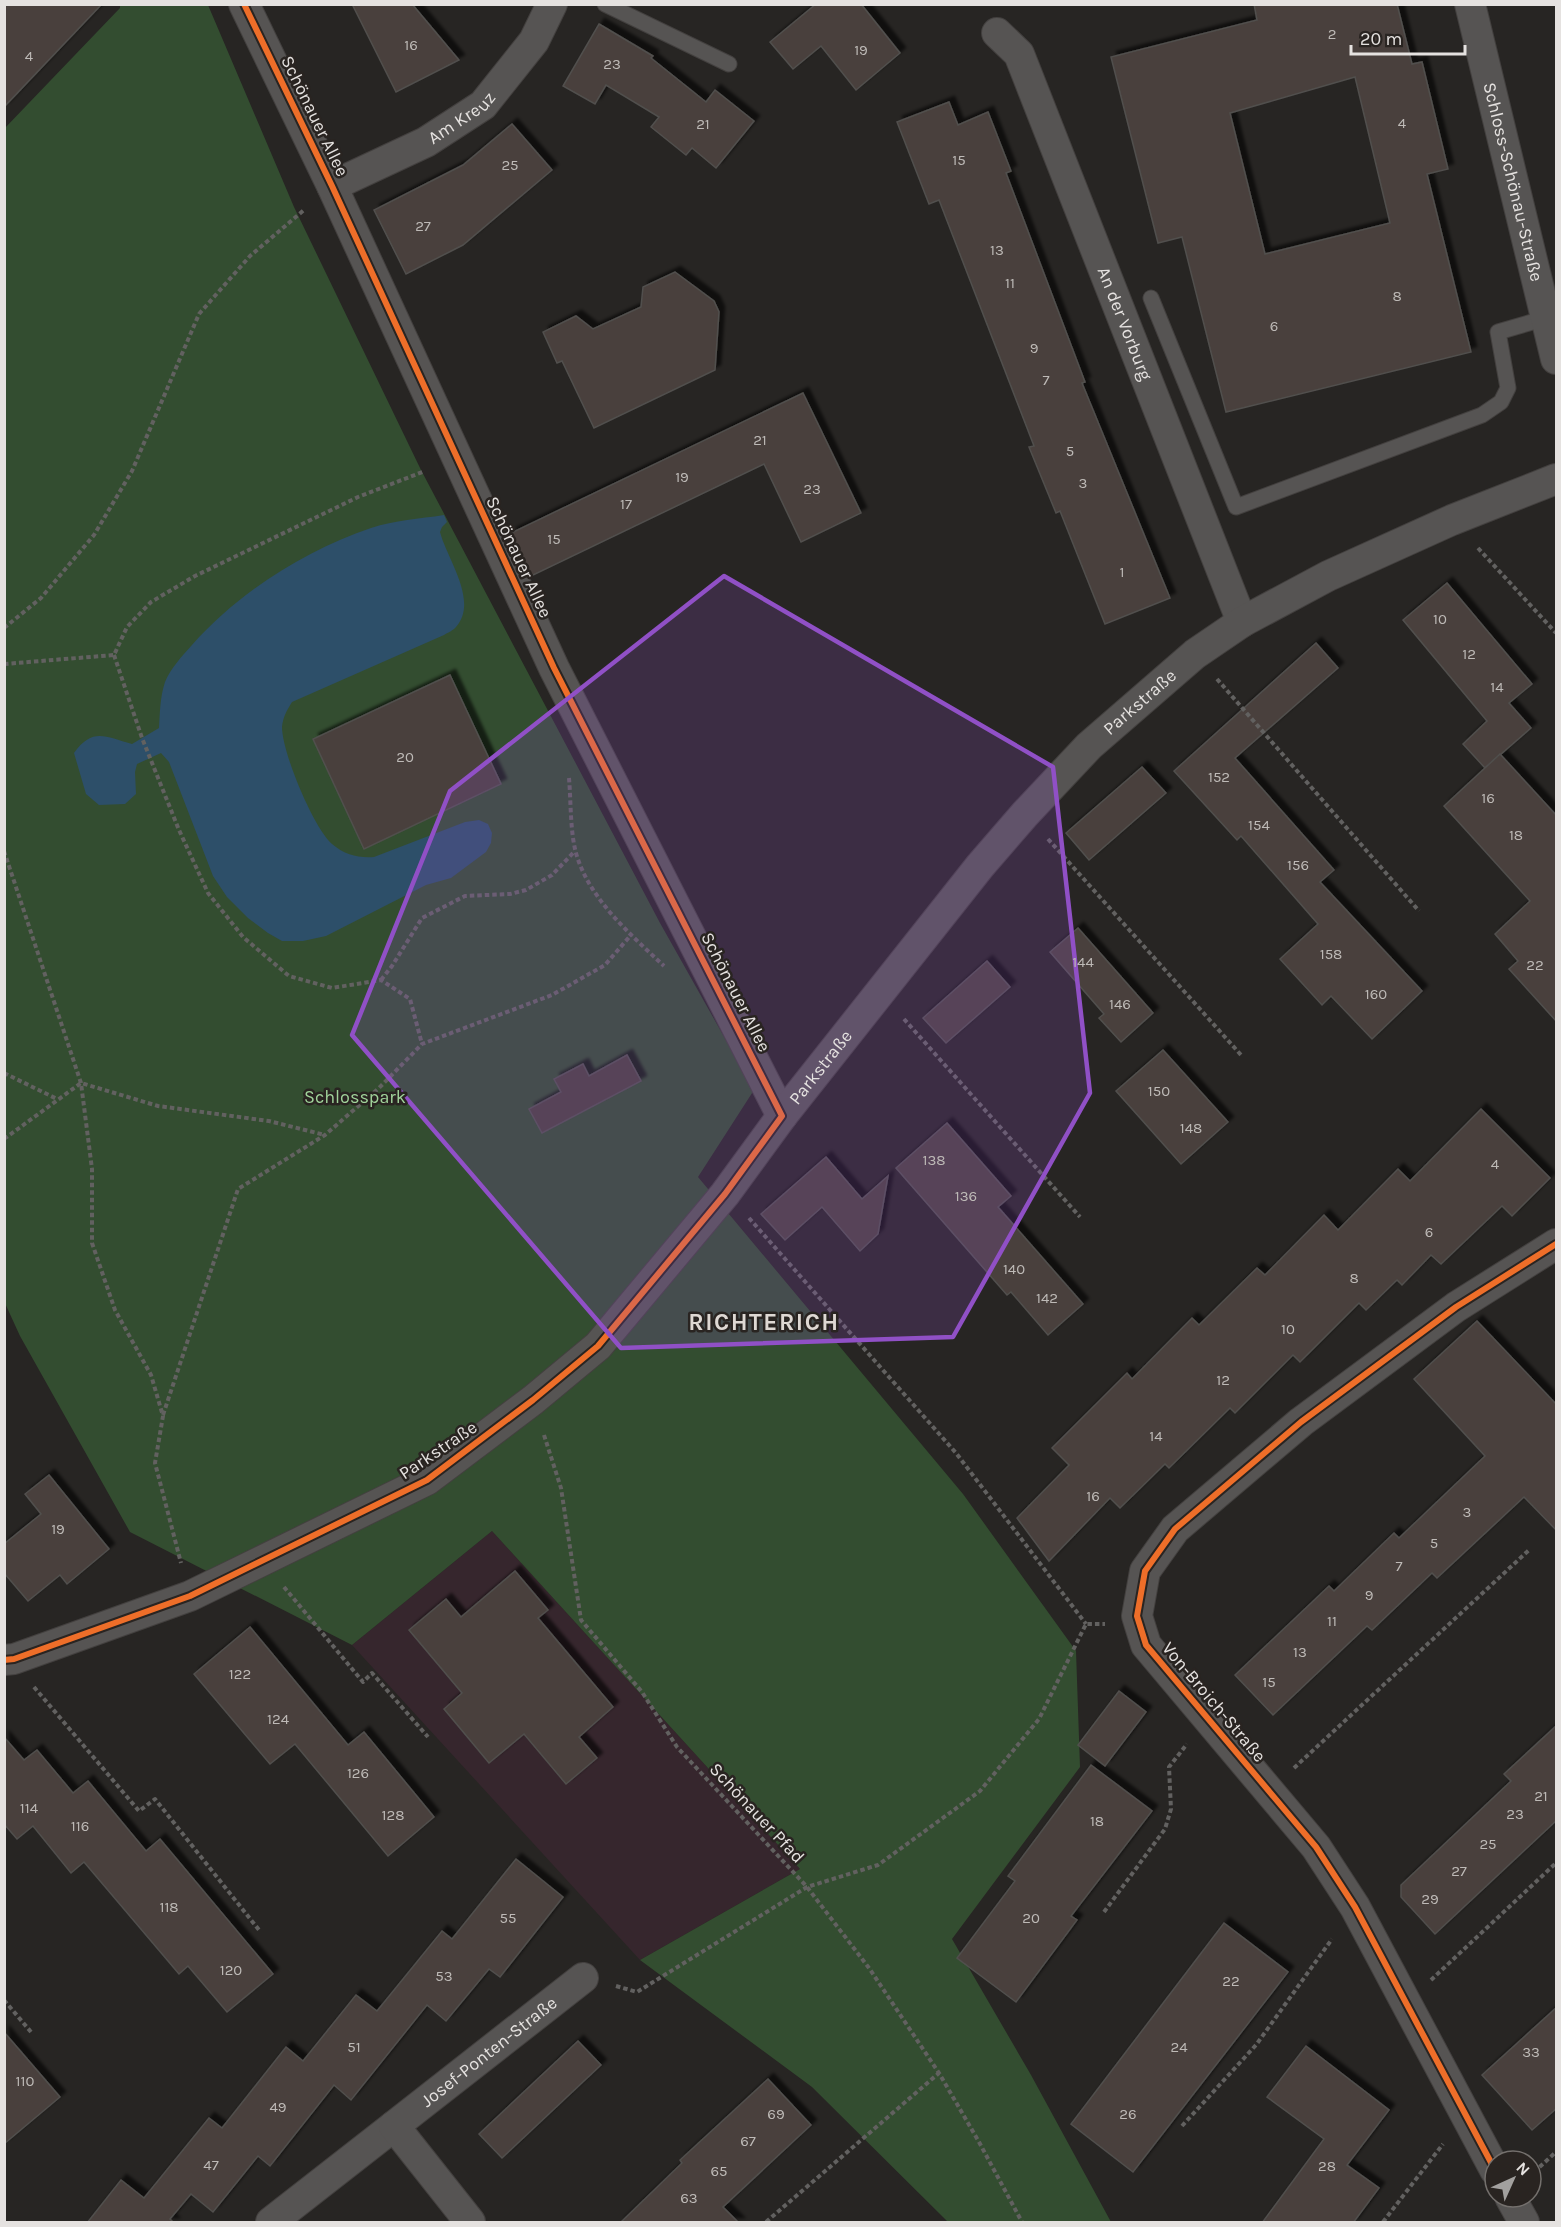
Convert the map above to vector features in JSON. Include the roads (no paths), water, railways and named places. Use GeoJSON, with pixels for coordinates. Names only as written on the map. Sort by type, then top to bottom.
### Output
{"type":"FeatureCollection","features":[{"type":"Feature","properties":{"kind":"street","name":"Schönauer Allee"},"geometry":{"type":"LineString","coordinates":[[244,4],[332,186],[554,668],[782,1116]]}},
{"type":"Feature","properties":{"kind":"street","name":"Am Kreuz"},"geometry":{"type":"LineString","coordinates":[[332,186],[426,142],[483,105],[534,41],[552,4]]}},
{"type":"Feature","properties":{"kind":"street","name":"Schloss-Schönau-Straße"},"geometry":{"type":"LineString","coordinates":[[1470,4],[1546,273],[1546,318],[1557,359]]}},
{"type":"Feature","properties":{"kind":"street","name":"An der Vorburg"},"geometry":{"type":"LineString","coordinates":[[997,33],[1019,54],[1242,622]]}},
{"type":"Feature","properties":{"kind":"street","name":"Parkstraße"},"geometry":{"type":"LineString","coordinates":[[7,1660],[190,1596],[427,1480],[533,1400],[598,1346],[725,1194],[782,1116],[980,866],[1089,746],[1195,654],[1242,622],[1328,576],[1452,520],[1557,479]]}},
{"type":"Feature","properties":{"kind":"street","name":"Von-Broich-Straße"},"geometry":{"type":"LineString","coordinates":[[1484,2149],[1355,1907],[1316,1847],[1146,1645],[1137,1616],[1145,1571],[1175,1529],[1301,1422],[1456,1306],[1557,1244]]}},
{"type":"Feature","properties":{"kind":"street","name":"Josef-Ponten-Straße"},"geometry":{"type":"LineString","coordinates":[[271,2223],[583,1978]]}},
{"type":"Feature","properties":{"kind":"street"},"geometry":{"type":"LineString","coordinates":[[394,2126],[470,2223]]}},
{"type":"Feature","properties":{"kind":"street"},"geometry":{"type":"LineString","coordinates":[[1516,2209],[1524,2223]]}},
{"type":"Feature","properties":{"kind":"lane"},"geometry":{"type":"LineString","coordinates":[[605,4],[729,64]]}},
{"type":"Feature","properties":{"kind":"lane"},"geometry":{"type":"LineString","coordinates":[[1151,298],[1236,507],[1482,415],[1501,402],[1508,388],[1498,332],[1546,318]]}},
{"type":"Feature","properties":{"kind":"water"},"geometry":{"type":"Polygon","coordinates":[[[444,515],[447,522],[440,532],[463,593],[462,617],[456,627],[444,635],[292,702],[283,720],[283,739],[300,789],[316,822],[332,844],[342,851],[357,856],[374,857],[465,822],[479,820],[488,824],[492,833],[491,843],[486,852],[451,878],[426,885],[326,936],[303,941],[282,941],[248,918],[227,897],[213,876],[169,762],[161,753],[137,764],[136,794],[125,804],[99,805],[86,794],[74,753],[87,740],[94,737],[107,737],[132,744],[159,728],[163,688],[177,662],[230,608],[274,575],[321,549],[371,528],[398,521],[444,515]]]}},
{"type":"Feature","properties":{"kind":"district","name":"RICHTERICH"},"geometry":{"type":"Point","coordinates":[764,1322]}},
{"type":"Feature","properties":{"kind":"park label","name":"Schlosspark"},"geometry":{"type":"Point","coordinates":[355,1097]}}]}
